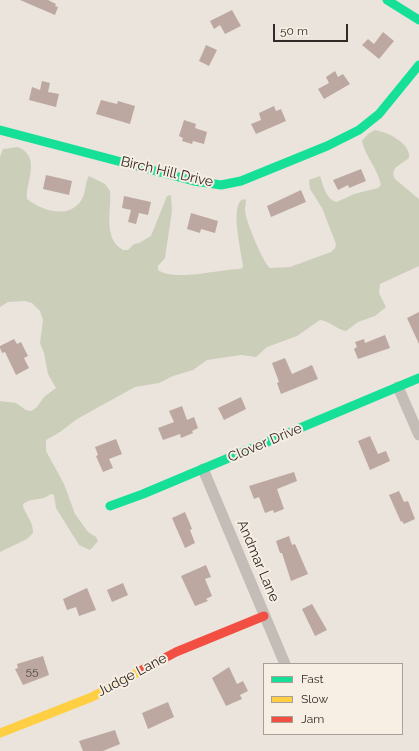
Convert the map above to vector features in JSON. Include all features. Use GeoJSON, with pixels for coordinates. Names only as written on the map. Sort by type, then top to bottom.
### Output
{"type":"FeatureCollection","features":[{"type":"Feature","properties":{"kind":"street"},"geometry":{"type":"LineString","coordinates":[[387,0],[419,20]]}},
{"type":"Feature","properties":{"kind":"street","name":"Birch Hill Drive"},"geometry":{"type":"LineString","coordinates":[[0,130],[194,181],[221,184],[241,181],[326,146],[359,130],[379,114],[419,65]]}},
{"type":"Feature","properties":{"kind":"street","name":"Clover Drive"},"geometry":{"type":"LineString","coordinates":[[110,506],[203,469],[419,378]]}},
{"type":"Feature","properties":{"kind":"street"},"geometry":{"type":"LineString","coordinates":[[398,387],[419,435]]}},
{"type":"Feature","properties":{"kind":"street","name":"Andmar Lane"},"geometry":{"type":"LineString","coordinates":[[203,469],[285,663]]}},
{"type":"Feature","properties":{"kind":"street","name":"Judge Lane"},"geometry":{"type":"LineString","coordinates":[[0,733],[92,697],[176,652],[264,616]]}},
{"type":"Feature","properties":{"kind":"green space"},"geometry":{"type":"Polygon","coordinates":[[[375,130],[392,136],[406,148],[409,153],[409,158],[395,168],[393,174],[395,179],[419,199],[419,266],[380,284],[379,293],[386,307],[375,316],[358,322],[346,331],[320,320],[297,336],[267,347],[256,357],[241,355],[207,360],[193,370],[173,376],[159,383],[135,387],[77,419],[60,432],[46,440],[46,451],[64,484],[75,514],[88,532],[96,537],[98,541],[90,550],[79,545],[56,508],[54,495],[51,494],[23,504],[24,510],[32,525],[33,533],[27,539],[0,552],[0,401],[16,403],[26,410],[31,411],[36,408],[44,397],[56,388],[48,374],[44,353],[40,343],[43,320],[40,311],[32,303],[25,301],[8,302],[0,307],[0,157],[3,149],[18,147],[25,151],[31,164],[27,199],[48,210],[63,211],[70,210],[77,206],[82,199],[89,176],[105,184],[110,191],[110,231],[116,245],[123,250],[128,250],[134,244],[139,243],[151,236],[167,196],[171,195],[172,211],[165,258],[158,266],[158,270],[175,275],[186,275],[240,269],[243,267],[237,230],[237,211],[239,203],[243,199],[246,200],[245,210],[251,231],[263,258],[270,268],[290,267],[331,252],[335,248],[336,244],[322,208],[310,189],[309,180],[320,176],[328,195],[333,201],[337,202],[354,194],[378,188],[381,185],[379,179],[362,141],[368,134],[375,130]]]}},
{"type":"Feature","properties":{"kind":"building"},"geometry":{"type":"Polygon","coordinates":[[[20,0],[48,0],[56,4],[55,6],[58,7],[55,15],[20,0]]]}},
{"type":"Feature","properties":{"kind":"building"},"geometry":{"type":"Polygon","coordinates":[[[232,10],[241,26],[225,34],[220,25],[214,29],[210,21],[232,10]]]}},
{"type":"Feature","properties":{"kind":"building"},"geometry":{"type":"Polygon","coordinates":[[[383,32],[394,41],[379,59],[362,45],[368,39],[374,44],[383,32]]]}},
{"type":"Feature","properties":{"kind":"building"},"geometry":{"type":"Polygon","coordinates":[[[206,45],[217,50],[209,66],[199,61],[206,45]]]}},
{"type":"Feature","properties":{"kind":"building"},"geometry":{"type":"Polygon","coordinates":[[[335,71],[338,77],[343,74],[350,84],[324,99],[318,89],[329,83],[326,77],[335,71]]]}},
{"type":"Feature","properties":{"kind":"building"},"geometry":{"type":"Polygon","coordinates":[[[42,81],[50,83],[48,92],[59,94],[56,107],[29,100],[32,87],[40,90],[42,81]]]}},
{"type":"Feature","properties":{"kind":"building"},"geometry":{"type":"Polygon","coordinates":[[[101,100],[117,104],[118,101],[135,106],[130,124],[96,114],[101,100]]]}},
{"type":"Feature","properties":{"kind":"building"},"geometry":{"type":"Polygon","coordinates":[[[274,106],[276,111],[281,109],[286,121],[256,134],[251,124],[261,120],[259,113],[274,106]]]}},
{"type":"Feature","properties":{"kind":"building"},"geometry":{"type":"Polygon","coordinates":[[[184,120],[196,124],[195,128],[207,132],[204,144],[193,141],[192,144],[182,141],[183,138],[179,136],[184,120]]]}},
{"type":"Feature","properties":{"kind":"building"},"geometry":{"type":"Polygon","coordinates":[[[361,169],[366,181],[349,188],[348,185],[338,190],[333,180],[361,169]]]}},
{"type":"Feature","properties":{"kind":"building"},"geometry":{"type":"Polygon","coordinates":[[[46,175],[72,181],[69,195],[43,189],[46,175]]]}},
{"type":"Feature","properties":{"kind":"building"},"geometry":{"type":"Polygon","coordinates":[[[301,190],[306,202],[271,217],[267,206],[301,190]]]}},
{"type":"Feature","properties":{"kind":"building"},"geometry":{"type":"Polygon","coordinates":[[[124,196],[151,202],[148,215],[139,213],[136,224],[128,222],[131,210],[122,208],[124,196]]]}},
{"type":"Feature","properties":{"kind":"building"},"geometry":{"type":"Polygon","coordinates":[[[191,213],[218,221],[215,233],[201,229],[200,233],[187,229],[191,213]]]}},
{"type":"Feature","properties":{"kind":"building"},"geometry":{"type":"Polygon","coordinates":[[[419,312],[419,344],[407,318],[419,312]]]}},
{"type":"Feature","properties":{"kind":"building"},"geometry":{"type":"Polygon","coordinates":[[[385,335],[390,348],[358,359],[354,349],[357,347],[355,342],[364,339],[365,343],[385,335]]]}},
{"type":"Feature","properties":{"kind":"building"},"geometry":{"type":"Polygon","coordinates":[[[14,339],[17,344],[21,342],[28,356],[24,358],[29,368],[16,375],[5,352],[2,353],[0,348],[0,346],[14,339]]]}},
{"type":"Feature","properties":{"kind":"building"},"geometry":{"type":"Polygon","coordinates":[[[285,358],[292,374],[312,365],[318,379],[281,394],[277,383],[279,382],[272,363],[285,358]]]}},
{"type":"Feature","properties":{"kind":"building"},"geometry":{"type":"Polygon","coordinates":[[[241,397],[246,409],[224,420],[218,408],[241,397]]]}},
{"type":"Feature","properties":{"kind":"building"},"geometry":{"type":"Polygon","coordinates":[[[182,406],[187,420],[194,417],[198,428],[192,431],[193,433],[181,438],[180,434],[163,440],[158,428],[174,422],[169,411],[182,406]]]}},
{"type":"Feature","properties":{"kind":"building"},"geometry":{"type":"Polygon","coordinates":[[[370,436],[378,454],[386,451],[390,461],[370,470],[358,441],[370,436]]]}},
{"type":"Feature","properties":{"kind":"building"},"geometry":{"type":"Polygon","coordinates":[[[116,439],[122,454],[109,459],[113,468],[103,472],[96,456],[98,455],[95,447],[116,439]]]}},
{"type":"Feature","properties":{"kind":"building"},"geometry":{"type":"Polygon","coordinates":[[[294,472],[297,481],[277,489],[284,509],[274,513],[273,510],[265,513],[259,497],[254,499],[249,486],[294,472]]]}},
{"type":"Feature","properties":{"kind":"building"},"geometry":{"type":"Polygon","coordinates":[[[399,491],[404,502],[408,501],[415,519],[404,524],[402,521],[401,522],[389,495],[399,491]]]}},
{"type":"Feature","properties":{"kind":"building"},"geometry":{"type":"Polygon","coordinates":[[[185,512],[192,529],[190,530],[195,543],[185,548],[172,518],[185,512]]]}},
{"type":"Feature","properties":{"kind":"building"},"geometry":{"type":"Polygon","coordinates":[[[289,536],[292,545],[295,544],[308,574],[291,581],[282,553],[280,553],[276,541],[289,536]]]}},
{"type":"Feature","properties":{"kind":"building"},"geometry":{"type":"Polygon","coordinates":[[[206,565],[211,577],[205,579],[212,596],[206,599],[208,601],[195,606],[181,576],[206,565]]]}},
{"type":"Feature","properties":{"kind":"building"},"geometry":{"type":"Polygon","coordinates":[[[123,583],[128,595],[112,602],[107,590],[123,583]]]}},
{"type":"Feature","properties":{"kind":"building"},"geometry":{"type":"Polygon","coordinates":[[[87,588],[96,610],[79,616],[76,607],[67,610],[63,599],[87,588]]]}},
{"type":"Feature","properties":{"kind":"building"},"geometry":{"type":"Polygon","coordinates":[[[312,604],[327,630],[315,636],[302,609],[312,604]]]}},
{"type":"Feature","properties":{"kind":"building"},"geometry":{"type":"Polygon","coordinates":[[[43,656],[49,675],[23,685],[15,669],[18,668],[17,664],[43,656]]]}},
{"type":"Feature","properties":{"kind":"building"},"geometry":{"type":"Polygon","coordinates":[[[229,667],[237,684],[243,681],[248,691],[240,695],[242,699],[226,706],[212,678],[229,667]]]}},
{"type":"Feature","properties":{"kind":"building"},"geometry":{"type":"Polygon","coordinates":[[[168,702],[174,717],[148,729],[142,713],[168,702]]]}},
{"type":"Feature","properties":{"kind":"building"},"geometry":{"type":"Polygon","coordinates":[[[115,730],[120,744],[103,751],[83,751],[79,741],[115,730]]]}},
{"type":"Feature","properties":{"kind":"traffic: fast"},"geometry":{"type":"LineString","coordinates":[[387,0],[419,20]]}},
{"type":"Feature","properties":{"kind":"traffic: fast"},"geometry":{"type":"LineString","coordinates":[[0,130],[194,181],[221,185],[241,181],[327,146],[359,130],[379,114],[419,65]]}},
{"type":"Feature","properties":{"kind":"traffic: fast"},"geometry":{"type":"LineString","coordinates":[[110,506],[143,494],[419,378]]}},
{"type":"Feature","properties":{"kind":"traffic: slow"},"geometry":{"type":"LineString","coordinates":[[0,733],[92,697],[142,670]]}},
{"type":"Feature","properties":{"kind":"traffic: jam"},"geometry":{"type":"LineString","coordinates":[[142,670],[176,652],[264,616]]}}]}
